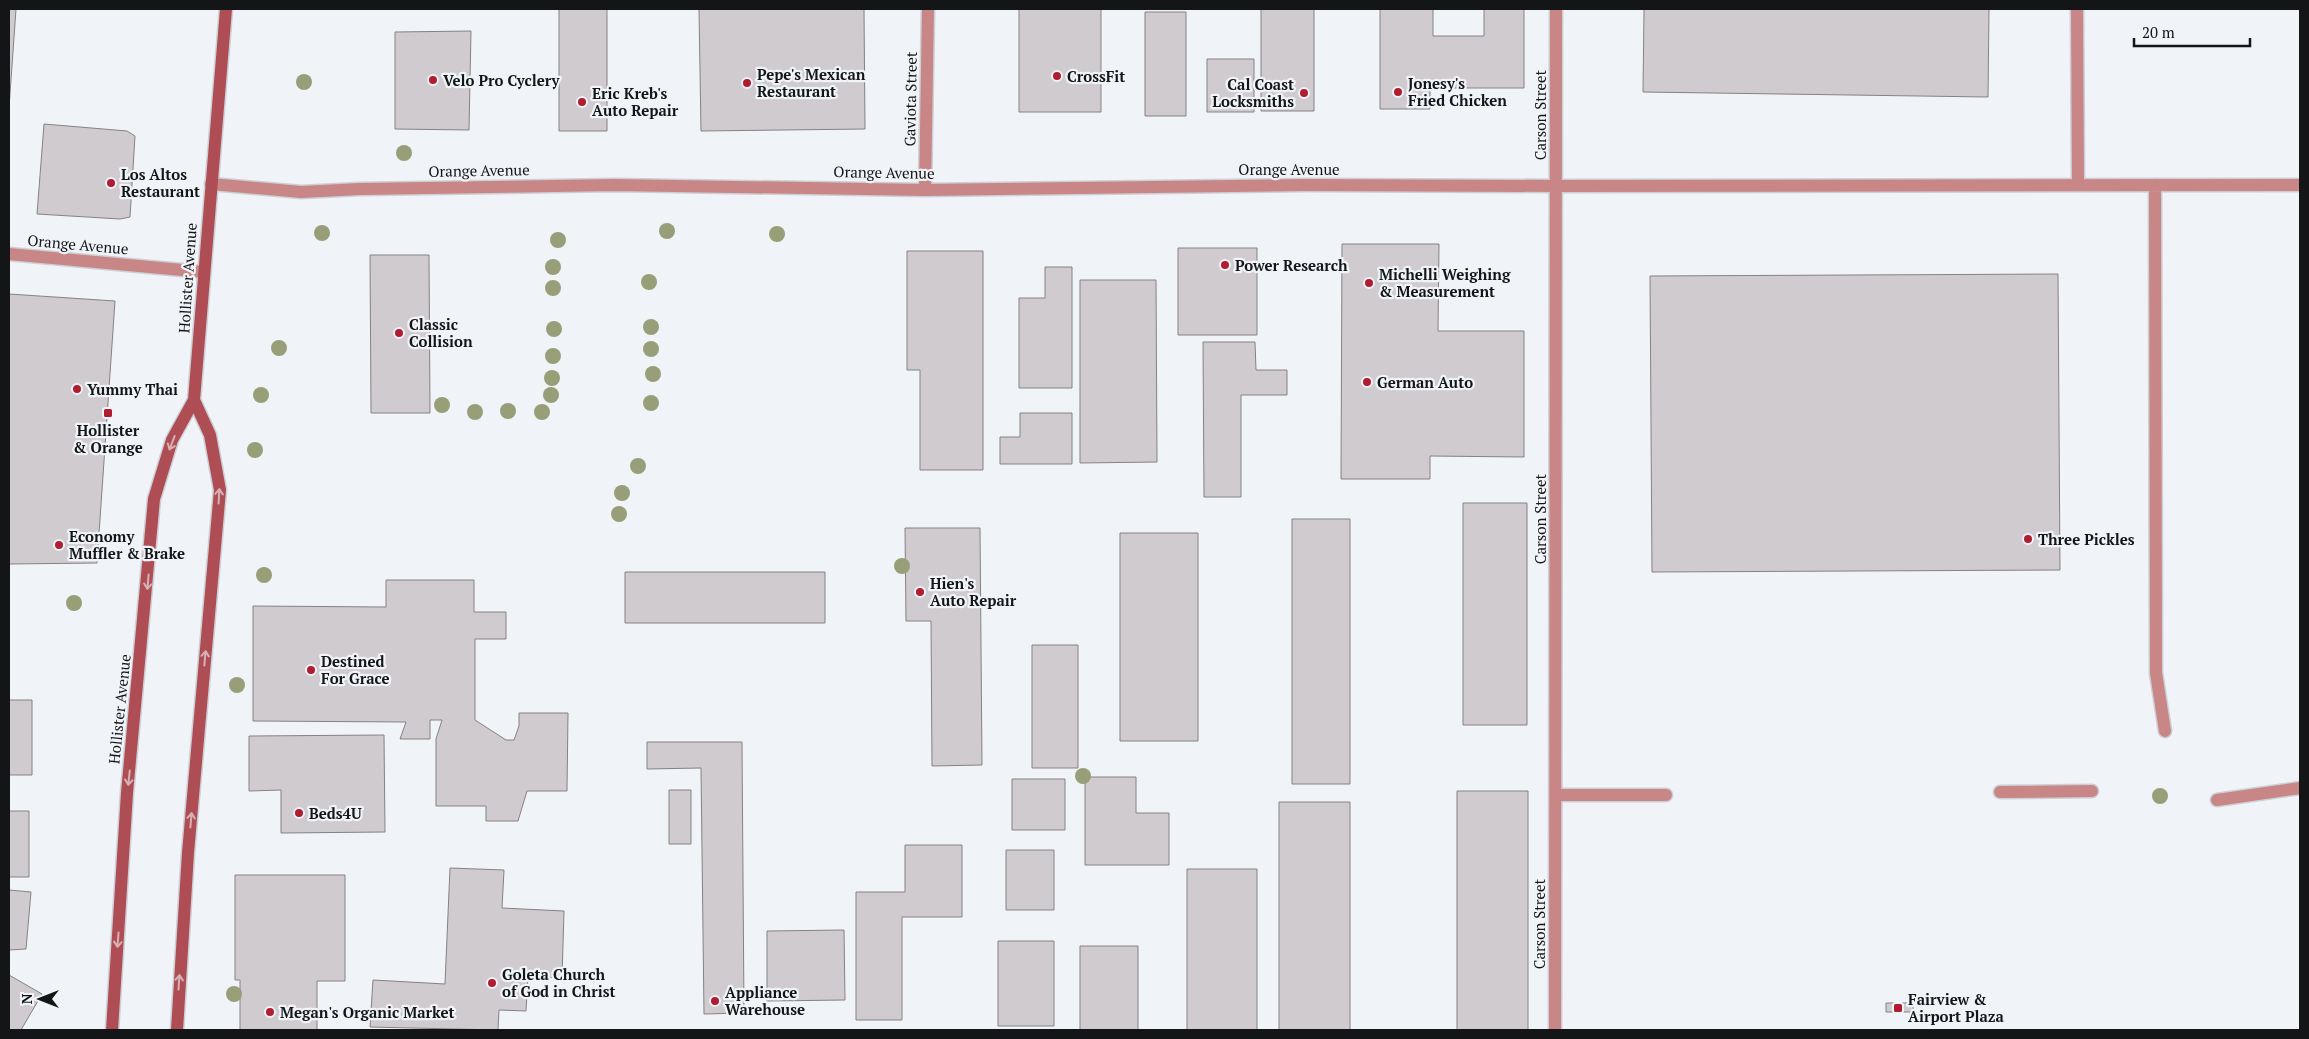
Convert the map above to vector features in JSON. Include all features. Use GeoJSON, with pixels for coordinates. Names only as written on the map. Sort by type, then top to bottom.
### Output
{"type":"FeatureCollection","features":[{"type":"Feature","properties":{"kind":"main road","name":"Hollister Avenue"},"geometry":{"type":"LineString","coordinates":[[112,1030],[127,793],[154,499],[172,440],[194,400],[226,9]]}},
{"type":"Feature","properties":{"kind":"main road","name":"Hollister Avenue"},"geometry":{"type":"LineString","coordinates":[[177,1030],[189,843],[220,490],[210,435],[194,400]]}},
{"type":"Feature","properties":{"kind":"street","name":"Gaviota Street"},"geometry":{"type":"LineString","coordinates":[[925,190],[928,9]]}},
{"type":"Feature","properties":{"kind":"street","name":"Carson Street"},"geometry":{"type":"LineString","coordinates":[[1556,9],[1556,1030]]}},
{"type":"Feature","properties":{"kind":"street"},"geometry":{"type":"LineString","coordinates":[[2077,9],[2078,185]]}},
{"type":"Feature","properties":{"kind":"street","name":"Orange Avenue"},"geometry":{"type":"LineString","coordinates":[[211,184],[301,192],[360,188],[606,185],[925,190],[1305,185],[2300,185]]}},
{"type":"Feature","properties":{"kind":"street"},"geometry":{"type":"LineString","coordinates":[[2154,185],[2156,673],[2165,731]]}},
{"type":"Feature","properties":{"kind":"street","name":"Orange Avenue"},"geometry":{"type":"LineString","coordinates":[[9,254],[204,272]]}},
{"type":"Feature","properties":{"kind":"street"},"geometry":{"type":"LineString","coordinates":[[2217,800],[2300,788]]}},
{"type":"Feature","properties":{"kind":"street"},"geometry":{"type":"LineString","coordinates":[[2000,792],[2092,791]]}},
{"type":"Feature","properties":{"kind":"street"},"geometry":{"type":"LineString","coordinates":[[1556,795],[1666,795]]}},
{"type":"Feature","properties":{"kind":"building"},"geometry":{"type":"Polygon","coordinates":[[[9,9],[16,9],[9,108],[9,9]]]}},
{"type":"Feature","properties":{"kind":"building"},"geometry":{"type":"Polygon","coordinates":[[[559,9],[607,9],[607,131],[559,131],[559,9]]]}},
{"type":"Feature","properties":{"kind":"building"},"geometry":{"type":"Polygon","coordinates":[[[699,9],[864,9],[865,129],[701,131],[699,9]]]}},
{"type":"Feature","properties":{"kind":"building"},"geometry":{"type":"Polygon","coordinates":[[[1019,9],[1101,9],[1101,112],[1019,112],[1019,9]]]}},
{"type":"Feature","properties":{"kind":"building"},"geometry":{"type":"Polygon","coordinates":[[[1261,9],[1314,9],[1314,111],[1261,111],[1261,9]]]}},
{"type":"Feature","properties":{"kind":"building"},"geometry":{"type":"Polygon","coordinates":[[[1380,9],[1433,9],[1433,36],[1484,36],[1484,9],[1524,9],[1524,88],[1430,88],[1430,109],[1380,109],[1380,9]]]}},
{"type":"Feature","properties":{"kind":"building"},"geometry":{"type":"Polygon","coordinates":[[[1644,9],[1989,9],[1988,97],[1643,92],[1644,9]]]}},
{"type":"Feature","properties":{"kind":"building"},"geometry":{"type":"Polygon","coordinates":[[[1145,12],[1186,12],[1186,116],[1145,116],[1145,12]]]}},
{"type":"Feature","properties":{"kind":"building"},"geometry":{"type":"Polygon","coordinates":[[[471,31],[469,130],[395,129],[395,32],[471,31]]]}},
{"type":"Feature","properties":{"kind":"building"},"geometry":{"type":"Polygon","coordinates":[[[1207,59],[1254,59],[1254,112],[1207,112],[1207,59]]]}},
{"type":"Feature","properties":{"kind":"building"},"geometry":{"type":"Polygon","coordinates":[[[44,124],[127,131],[135,136],[130,217],[120,219],[37,214],[44,124]]]}},
{"type":"Feature","properties":{"kind":"building"},"geometry":{"type":"Polygon","coordinates":[[[1342,244],[1439,244],[1438,331],[1524,331],[1524,457],[1430,456],[1430,479],[1341,479],[1342,244]]]}},
{"type":"Feature","properties":{"kind":"building"},"geometry":{"type":"Polygon","coordinates":[[[1178,248],[1257,248],[1257,335],[1178,335],[1178,248]]]}},
{"type":"Feature","properties":{"kind":"building"},"geometry":{"type":"Polygon","coordinates":[[[907,251],[983,251],[983,470],[920,470],[920,370],[907,370],[907,251]]]}},
{"type":"Feature","properties":{"kind":"building"},"geometry":{"type":"Polygon","coordinates":[[[370,255],[429,255],[430,413],[371,413],[370,255]]]}},
{"type":"Feature","properties":{"kind":"building"},"geometry":{"type":"Polygon","coordinates":[[[1045,267],[1072,267],[1072,388],[1019,388],[1019,298],[1045,298],[1045,267]]]}},
{"type":"Feature","properties":{"kind":"building"},"geometry":{"type":"Polygon","coordinates":[[[2058,274],[2060,570],[1652,572],[1650,276],[2058,274]]]}},
{"type":"Feature","properties":{"kind":"building"},"geometry":{"type":"Polygon","coordinates":[[[1080,280],[1156,280],[1157,462],[1080,463],[1080,280]]]}},
{"type":"Feature","properties":{"kind":"building"},"geometry":{"type":"Polygon","coordinates":[[[9,294],[115,301],[97,563],[9,564],[9,294]]]}},
{"type":"Feature","properties":{"kind":"building"},"geometry":{"type":"Polygon","coordinates":[[[1203,342],[1255,342],[1256,370],[1287,370],[1287,395],[1241,395],[1241,497],[1204,497],[1203,342]]]}},
{"type":"Feature","properties":{"kind":"building"},"geometry":{"type":"Polygon","coordinates":[[[1020,413],[1072,413],[1072,464],[1000,464],[1000,437],[1020,437],[1020,413]]]}},
{"type":"Feature","properties":{"kind":"building"},"geometry":{"type":"Polygon","coordinates":[[[1463,503],[1527,503],[1527,725],[1463,725],[1463,503]]]}},
{"type":"Feature","properties":{"kind":"building"},"geometry":{"type":"Polygon","coordinates":[[[1292,519],[1350,519],[1350,784],[1292,784],[1292,519]]]}},
{"type":"Feature","properties":{"kind":"building"},"geometry":{"type":"Polygon","coordinates":[[[905,528],[980,528],[982,765],[932,766],[931,621],[906,621],[905,528]]]}},
{"type":"Feature","properties":{"kind":"building"},"geometry":{"type":"Polygon","coordinates":[[[1120,533],[1198,533],[1198,741],[1120,741],[1120,533]]]}},
{"type":"Feature","properties":{"kind":"building"},"geometry":{"type":"Polygon","coordinates":[[[625,572],[825,572],[825,623],[625,623],[625,572]]]}},
{"type":"Feature","properties":{"kind":"building"},"geometry":{"type":"Polygon","coordinates":[[[386,580],[474,580],[474,612],[506,612],[506,639],[475,639],[475,720],[506,740],[514,740],[519,726],[519,713],[568,713],[567,791],[527,791],[518,821],[486,821],[486,806],[436,806],[436,739],[442,720],[430,720],[430,739],[400,739],[406,722],[253,721],[253,606],[386,607],[386,580]]]}},
{"type":"Feature","properties":{"kind":"building"},"geometry":{"type":"Polygon","coordinates":[[[1032,645],[1078,645],[1078,768],[1032,768],[1032,645]]]}},
{"type":"Feature","properties":{"kind":"building"},"geometry":{"type":"Polygon","coordinates":[[[9,700],[32,700],[32,775],[9,775],[9,700]]]}},
{"type":"Feature","properties":{"kind":"building"},"geometry":{"type":"Polygon","coordinates":[[[384,735],[385,832],[281,833],[281,790],[249,791],[249,736],[384,735]]]}},
{"type":"Feature","properties":{"kind":"building"},"geometry":{"type":"Polygon","coordinates":[[[647,742],[742,742],[744,1013],[704,1014],[701,768],[647,769],[647,742]]]}},
{"type":"Feature","properties":{"kind":"building"},"geometry":{"type":"Polygon","coordinates":[[[1085,777],[1136,777],[1136,813],[1169,813],[1169,865],[1085,865],[1085,777]]]}},
{"type":"Feature","properties":{"kind":"building"},"geometry":{"type":"Polygon","coordinates":[[[1012,779],[1065,779],[1065,830],[1012,830],[1012,779]]]}},
{"type":"Feature","properties":{"kind":"building"},"geometry":{"type":"Polygon","coordinates":[[[669,790],[691,790],[691,844],[669,844],[669,790]]]}},
{"type":"Feature","properties":{"kind":"building"},"geometry":{"type":"Polygon","coordinates":[[[1457,791],[1528,791],[1528,1030],[1457,1030],[1457,791]]]}},
{"type":"Feature","properties":{"kind":"building"},"geometry":{"type":"Polygon","coordinates":[[[1279,802],[1350,802],[1350,1030],[1279,1030],[1279,802]]]}},
{"type":"Feature","properties":{"kind":"building"},"geometry":{"type":"Polygon","coordinates":[[[9,811],[29,811],[29,877],[9,877],[9,811]]]}},
{"type":"Feature","properties":{"kind":"building"},"geometry":{"type":"Polygon","coordinates":[[[905,845],[962,845],[962,917],[902,917],[902,1020],[856,1020],[856,892],[905,892],[905,845]]]}},
{"type":"Feature","properties":{"kind":"building"},"geometry":{"type":"Polygon","coordinates":[[[1006,850],[1054,850],[1054,910],[1006,910],[1006,850]]]}},
{"type":"Feature","properties":{"kind":"building"},"geometry":{"type":"Polygon","coordinates":[[[450,868],[504,870],[502,908],[564,911],[562,978],[528,977],[526,1011],[499,1010],[498,1030],[370,1027],[373,980],[445,984],[450,868]]]}},
{"type":"Feature","properties":{"kind":"building"},"geometry":{"type":"Polygon","coordinates":[[[1187,869],[1257,869],[1257,1030],[1187,1030],[1187,869]]]}},
{"type":"Feature","properties":{"kind":"building"},"geometry":{"type":"Polygon","coordinates":[[[235,875],[345,875],[345,981],[317,981],[317,1030],[240,1030],[240,980],[235,980],[235,875]]]}},
{"type":"Feature","properties":{"kind":"building"},"geometry":{"type":"Polygon","coordinates":[[[9,890],[31,892],[26,949],[9,950],[9,890]]]}},
{"type":"Feature","properties":{"kind":"building"},"geometry":{"type":"Polygon","coordinates":[[[844,930],[845,1000],[767,1001],[767,931],[844,930]]]}},
{"type":"Feature","properties":{"kind":"building"},"geometry":{"type":"Polygon","coordinates":[[[998,941],[1054,941],[1054,1026],[998,1026],[998,941]]]}},
{"type":"Feature","properties":{"kind":"building"},"geometry":{"type":"Polygon","coordinates":[[[1080,946],[1138,946],[1138,1030],[1080,1030],[1080,946]]]}},
{"type":"Feature","properties":{"kind":"building"},"geometry":{"type":"Polygon","coordinates":[[[9,975],[42,994],[21,1030],[9,1030],[9,975]]]}},
{"type":"Feature","properties":{"kind":"building"},"geometry":{"type":"Polygon","coordinates":[[[1886,1003],[1913,1003],[1913,1012],[1886,1012],[1886,1003]]]}},
{"type":"Feature","properties":{"kind":"place","name":"CrossFit"},"geometry":{"type":"Point","coordinates":[1057,76]}},
{"type":"Feature","properties":{"kind":"place","name":"Velo Pro Cyclery"},"geometry":{"type":"Point","coordinates":[433,80]}},
{"type":"Feature","properties":{"kind":"place","name":"Pepe's Mexican Restaurant"},"geometry":{"type":"Point","coordinates":[747,83]}},
{"type":"Feature","properties":{"kind":"place","name":"Jonesy's Fried Chicken"},"geometry":{"type":"Point","coordinates":[1398,92]}},
{"type":"Feature","properties":{"kind":"place","name":"Cal Coast Locksmiths"},"geometry":{"type":"Point","coordinates":[1304,93]}},
{"type":"Feature","properties":{"kind":"place","name":"Eric Kreb's Auto Repair"},"geometry":{"type":"Point","coordinates":[582,102]}},
{"type":"Feature","properties":{"kind":"place","name":"Los Altos Restaurant"},"geometry":{"type":"Point","coordinates":[111,183]}},
{"type":"Feature","properties":{"kind":"place","name":"Power Research"},"geometry":{"type":"Point","coordinates":[1225,265]}},
{"type":"Feature","properties":{"kind":"place","name":"Michelli Weighing & Measurement"},"geometry":{"type":"Point","coordinates":[1369,283]}},
{"type":"Feature","properties":{"kind":"place","name":"Classic Collision"},"geometry":{"type":"Point","coordinates":[399,333]}},
{"type":"Feature","properties":{"kind":"place","name":"German Auto"},"geometry":{"type":"Point","coordinates":[1367,382]}},
{"type":"Feature","properties":{"kind":"place","name":"Yummy Thai"},"geometry":{"type":"Point","coordinates":[77,389]}},
{"type":"Feature","properties":{"kind":"place","name":"Hollister & Orange"},"geometry":{"type":"Point","coordinates":[108,413]}},
{"type":"Feature","properties":{"kind":"place","name":"Three Pickles"},"geometry":{"type":"Point","coordinates":[2028,539]}},
{"type":"Feature","properties":{"kind":"place","name":"Economy Muffler & Brake"},"geometry":{"type":"Point","coordinates":[59,545]}},
{"type":"Feature","properties":{"kind":"place","name":"Hien's Auto Repair"},"geometry":{"type":"Point","coordinates":[920,592]}},
{"type":"Feature","properties":{"kind":"place","name":"Destined For Grace"},"geometry":{"type":"Point","coordinates":[311,670]}},
{"type":"Feature","properties":{"kind":"place","name":"Beds4U"},"geometry":{"type":"Point","coordinates":[299,813]}},
{"type":"Feature","properties":{"kind":"place","name":"Goleta Church of God in Christ"},"geometry":{"type":"Point","coordinates":[492,983]}},
{"type":"Feature","properties":{"kind":"place","name":"Appliance Warehouse"},"geometry":{"type":"Point","coordinates":[715,1001]}},
{"type":"Feature","properties":{"kind":"place","name":"Fairview & Airport Plaza"},"geometry":{"type":"Point","coordinates":[1898,1008]}},
{"type":"Feature","properties":{"kind":"place","name":"Megan's Organic Market"},"geometry":{"type":"Point","coordinates":[270,1012]}}]}
